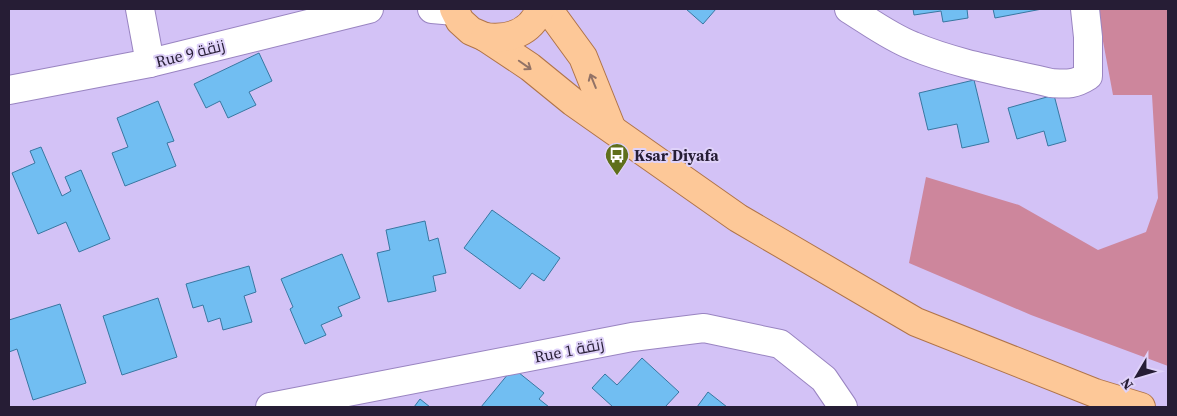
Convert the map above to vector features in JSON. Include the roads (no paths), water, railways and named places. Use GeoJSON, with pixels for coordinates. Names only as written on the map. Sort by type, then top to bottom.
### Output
{"type":"FeatureCollection","features":[{"type":"Feature","properties":{"kind":"main road"},"geometry":{"type":"LineString","coordinates":[[447,9],[471,31],[485,37],[530,68],[574,102],[738,218],[916,322],[1095,393],[1141,407]]}},
{"type":"Feature","properties":{"kind":"main road"},"geometry":{"type":"LineString","coordinates":[[485,37],[498,39],[520,33],[528,28],[540,9]]}},
{"type":"Feature","properties":{"kind":"main road"},"geometry":{"type":"LineString","coordinates":[[548,9],[583,56],[611,127]]}},
{"type":"Feature","properties":{"kind":"street"},"geometry":{"type":"LineString","coordinates":[[140,9],[150,63]]}},
{"type":"Feature","properties":{"kind":"street","name":"Rue 9 زنقة"},"geometry":{"type":"LineString","coordinates":[[9,90],[150,63],[369,9]]}},
{"type":"Feature","properties":{"kind":"street"},"geometry":{"type":"LineString","coordinates":[[850,9],[890,35],[946,59],[1066,84],[1077,82],[1088,76],[1088,38],[1085,9]]}},
{"type":"Feature","properties":{"kind":"street","name":"Rue 1 زنقة"},"geometry":{"type":"LineString","coordinates":[[270,407],[384,396],[632,337],[704,328],[780,344],[824,379],[843,407]]}},
{"type":"Feature","properties":{"kind":"place","name":"Ksar Diyafa"},"geometry":{"type":"Point","coordinates":[617,176]}}]}
